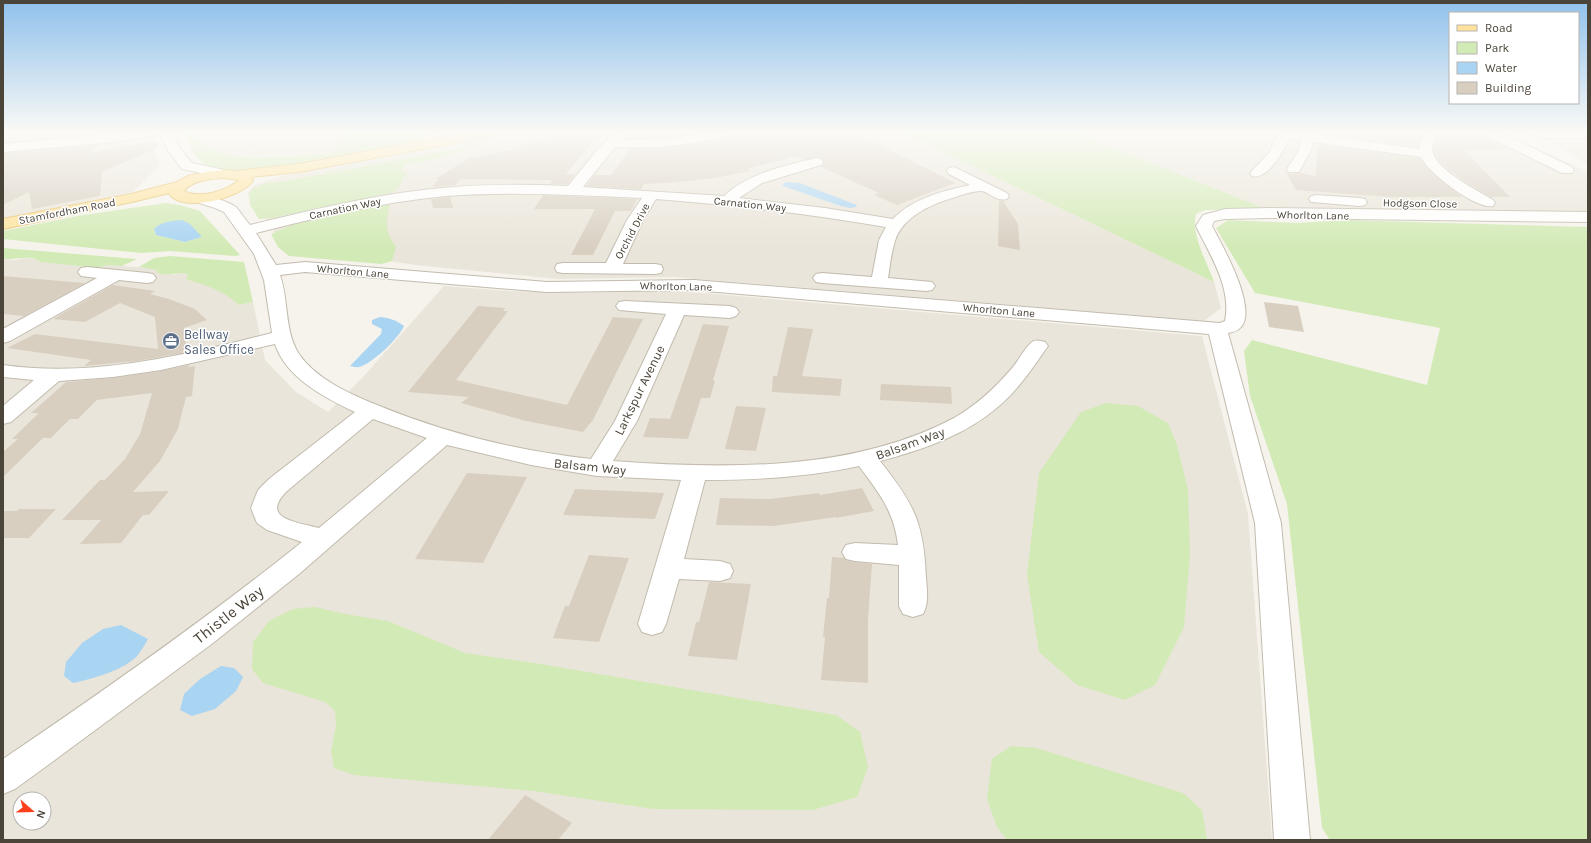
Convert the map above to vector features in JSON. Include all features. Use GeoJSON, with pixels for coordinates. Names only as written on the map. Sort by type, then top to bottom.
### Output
{"type":"FeatureCollection","features":[{"type":"Feature","properties":{"kind":"main road"},"geometry":{"type":"LineString","coordinates":[[235,181],[219,195],[198,198],[183,188],[205,176],[235,181],[283,171]]}},
{"type":"Feature","properties":{"kind":"main road","name":"Stamfordham Road"},"geometry":{"type":"LineString","coordinates":[[3,224],[183,188]]}},
{"type":"Feature","properties":{"kind":"street"},"geometry":{"type":"LineString","coordinates":[[183,188],[188,171]]}},
{"type":"Feature","properties":{"kind":"street"},"geometry":{"type":"LineString","coordinates":[[198,198],[229,209],[235,181],[204,171]]}},
{"type":"Feature","properties":{"kind":"street"},"geometry":{"type":"LineString","coordinates":[[572,191],[588,171]]}},
{"type":"Feature","properties":{"kind":"street"},"geometry":{"type":"LineString","coordinates":[[727,201],[741,188],[755,180],[782,171]]}},
{"type":"Feature","properties":{"kind":"street"},"geometry":{"type":"LineString","coordinates":[[799,171],[814,178]]}},
{"type":"Feature","properties":{"kind":"street","name":"Hodgson Close"},"geometry":{"type":"LineString","coordinates":[[1440,171],[1488,203]]}},
{"type":"Feature","properties":{"kind":"street"},"geometry":{"type":"LineString","coordinates":[[954,172],[1002,196]]}},
{"type":"Feature","properties":{"kind":"street"},"geometry":{"type":"LineString","coordinates":[[879,282],[887,240],[891,232],[908,213],[932,201],[957,192],[983,186]]}},
{"type":"Feature","properties":{"kind":"street","name":"Carnation Way"},"geometry":{"type":"LineString","coordinates":[[246,231],[353,206],[424,194],[491,190],[572,191],[727,201],[810,210],[898,224]]}},
{"type":"Feature","properties":{"kind":"street","name":"Orchid Drive"},"geometry":{"type":"LineString","coordinates":[[612,268],[636,220],[652,195]]}},
{"type":"Feature","properties":{"kind":"street","name":"Hodgson Close"},"geometry":{"type":"LineString","coordinates":[[1316,199],[1355,205],[1588,203]]}},
{"type":"Feature","properties":{"kind":"street","name":"Balsam Way"},"geometry":{"type":"LineString","coordinates":[[229,209],[263,254],[271,271],[281,336],[291,358],[311,377],[345,398],[371,410],[443,437],[501,453],[530,459],[597,468],[695,473],[806,469],[866,458],[909,446],[957,426],[998,397],[1015,378],[1038,346]]}},
{"type":"Feature","properties":{"kind":"street","name":"Whorlton Lane"},"geometry":{"type":"LineString","coordinates":[[271,271],[305,267],[547,287],[694,285],[1224,329],[1232,326],[1237,312],[1234,293],[1204,226],[1208,218],[1217,215],[1262,213],[1588,218]]}},
{"type":"Feature","properties":{"kind":"street","name":"Orchid Drive"},"geometry":{"type":"LineString","coordinates":[[563,268],[655,269]]}},
{"type":"Feature","properties":{"kind":"street"},"geometry":{"type":"LineString","coordinates":[[87,272],[147,278]]}},
{"type":"Feature","properties":{"kind":"street"},"geometry":{"type":"LineString","coordinates":[[3,338],[116,275]]}},
{"type":"Feature","properties":{"kind":"street"},"geometry":{"type":"LineString","coordinates":[[822,278],[926,286]]}},
{"type":"Feature","properties":{"kind":"street"},"geometry":{"type":"LineString","coordinates":[[625,306],[730,312]]}},
{"type":"Feature","properties":{"kind":"street","name":"Larkspur Avenue"},"geometry":{"type":"LineString","coordinates":[[597,468],[626,421],[677,309]]}},
{"type":"Feature","properties":{"kind":"street"},"geometry":{"type":"LineString","coordinates":[[1217,329],[1268,523],[1292,840]]}},
{"type":"Feature","properties":{"kind":"street"},"geometry":{"type":"LineString","coordinates":[[3,371],[53,375],[106,372],[165,364],[217,353],[281,336]]}},
{"type":"Feature","properties":{"kind":"street"},"geometry":{"type":"LineString","coordinates":[[3,417],[53,375]]}},
{"type":"Feature","properties":{"kind":"street"},"geometry":{"type":"LineString","coordinates":[[323,539],[276,524],[266,517],[263,508],[267,496],[278,485],[371,410]]}},
{"type":"Feature","properties":{"kind":"street","name":"Thistle Way"},"geometry":{"type":"LineString","coordinates":[[3,778],[144,678],[267,584],[323,539],[443,437]]}},
{"type":"Feature","properties":{"kind":"street"},"geometry":{"type":"LineString","coordinates":[[866,458],[899,505],[906,519],[910,535],[912,556],[913,606]]}},
{"type":"Feature","properties":{"kind":"street"},"geometry":{"type":"LineString","coordinates":[[652,624],[695,473]]}},
{"type":"Feature","properties":{"kind":"street"},"geometry":{"type":"LineString","coordinates":[[855,552],[912,556]]}},
{"type":"Feature","properties":{"kind":"street"},"geometry":{"type":"LineString","coordinates":[[667,568],[720,572]]}},
{"type":"Feature","properties":{"kind":"shaded area"},"geometry":{"type":"Polygon","coordinates":[[[3,171],[154,171],[133,192],[3,219],[3,171]]]}},
{"type":"Feature","properties":{"kind":"shaded area"},"geometry":{"type":"Polygon","coordinates":[[[306,171],[983,171],[1214,282],[1221,308],[1204,321],[674,277],[558,279],[415,265],[283,244],[247,194],[254,185],[286,175],[306,171]]]}},
{"type":"Feature","properties":{"kind":"shaded area"},"geometry":{"type":"Polygon","coordinates":[[[1172,171],[1588,172],[1588,213],[1266,209],[1172,171]]]}},
{"type":"Feature","properties":{"kind":"shaded area"},"geometry":{"type":"Polygon","coordinates":[[[3,259],[37,259],[40,262],[97,268],[107,265],[152,268],[173,275],[182,273],[189,274],[186,279],[207,285],[227,294],[239,305],[253,302],[265,360],[296,392],[328,412],[363,377],[444,286],[508,291],[580,293],[663,291],[702,293],[1202,336],[1248,514],[1272,840],[3,840],[3,259]]]}},
{"type":"Feature","properties":{"kind":"green space"},"geometry":{"type":"Polygon","coordinates":[[[337,171],[407,172],[397,190],[390,193],[272,218],[259,219],[250,205],[249,193],[252,189],[268,182],[286,181],[337,171]]]}},
{"type":"Feature","properties":{"kind":"green space"},"geometry":{"type":"Polygon","coordinates":[[[983,171],[1172,171],[1266,209],[1205,210],[1196,214],[1196,231],[1200,249],[1214,282],[983,171]]]}},
{"type":"Feature","properties":{"kind":"green space"},"geometry":{"type":"Polygon","coordinates":[[[166,203],[180,205],[200,211],[240,255],[235,256],[170,251],[141,253],[3,239],[3,231],[83,215],[166,203]],[[154,229],[156,235],[185,242],[202,237],[154,229]]]}},
{"type":"Feature","properties":{"kind":"green space"},"geometry":{"type":"Polygon","coordinates":[[[390,204],[387,226],[389,236],[396,247],[392,261],[382,264],[289,256],[278,247],[271,234],[296,223],[390,204]]]}},
{"type":"Feature","properties":{"kind":"green space"},"geometry":{"type":"Polygon","coordinates":[[[1228,220],[1298,223],[1344,220],[1588,227],[1588,840],[1330,840],[1322,828],[1287,504],[1250,396],[1244,351],[1252,340],[1427,385],[1440,328],[1255,293],[1216,228],[1228,220]]]}},
{"type":"Feature","properties":{"kind":"green space"},"geometry":{"type":"Polygon","coordinates":[[[3,248],[137,259],[122,266],[107,265],[97,268],[40,262],[33,258],[3,259],[3,248]]]}},
{"type":"Feature","properties":{"kind":"green space"},"geometry":{"type":"Polygon","coordinates":[[[170,256],[244,262],[253,302],[239,305],[220,291],[186,279],[188,274],[160,274],[156,272],[158,270],[139,267],[154,258],[170,256]]]}},
{"type":"Feature","properties":{"kind":"green space"},"geometry":{"type":"Polygon","coordinates":[[[1106,403],[1138,406],[1168,423],[1177,445],[1188,490],[1190,555],[1184,627],[1155,685],[1125,700],[1077,685],[1039,652],[1027,575],[1039,473],[1081,412],[1106,403]]]}},
{"type":"Feature","properties":{"kind":"green space"},"geometry":{"type":"Polygon","coordinates":[[[315,607],[345,614],[388,621],[465,653],[535,663],[836,715],[860,732],[868,767],[857,797],[813,810],[653,809],[534,791],[354,775],[334,768],[331,751],[336,726],[335,711],[325,702],[263,683],[252,669],[253,642],[269,621],[293,609],[315,607]]]}},
{"type":"Feature","properties":{"kind":"green space"},"geometry":{"type":"Polygon","coordinates":[[[1011,746],[1036,748],[1183,793],[1202,810],[1207,840],[1007,840],[997,827],[987,799],[992,759],[1011,746]]]}},
{"type":"Feature","properties":{"kind":"water"},"geometry":{"type":"Polygon","coordinates":[[[786,182],[800,183],[857,205],[856,207],[850,208],[841,206],[783,186],[786,182]]]}},
{"type":"Feature","properties":{"kind":"water"},"geometry":{"type":"Polygon","coordinates":[[[182,220],[190,224],[202,237],[185,242],[156,235],[154,229],[160,224],[182,220]]]}},
{"type":"Feature","properties":{"kind":"water"},"geometry":{"type":"Polygon","coordinates":[[[380,317],[393,320],[404,326],[397,337],[378,356],[364,365],[358,367],[350,366],[381,334],[382,329],[372,324],[372,320],[380,317]]]}},
{"type":"Feature","properties":{"kind":"water"},"geometry":{"type":"Polygon","coordinates":[[[121,625],[148,639],[138,655],[117,669],[81,681],[73,683],[64,676],[66,662],[82,643],[103,629],[121,625]]]}},
{"type":"Feature","properties":{"kind":"water"},"geometry":{"type":"Polygon","coordinates":[[[221,666],[234,668],[243,677],[236,691],[215,709],[192,716],[180,710],[184,694],[200,679],[221,666]]]}},
{"type":"Feature","properties":{"kind":"building"},"geometry":{"type":"Polygon","coordinates":[[[3,171],[104,171],[102,172],[100,196],[32,209],[29,192],[3,205],[3,171]]]}},
{"type":"Feature","properties":{"kind":"building"},"geometry":{"type":"Polygon","coordinates":[[[448,171],[568,171],[566,174],[575,174],[567,184],[550,184],[553,180],[460,179],[456,185],[432,187],[439,179],[435,179],[448,171]]]}},
{"type":"Feature","properties":{"kind":"building"},"geometry":{"type":"Polygon","coordinates":[[[614,171],[748,171],[720,177],[680,182],[644,184],[641,189],[586,186],[595,175],[611,175],[614,171]]]}},
{"type":"Feature","properties":{"kind":"building"},"geometry":{"type":"Polygon","coordinates":[[[831,171],[932,171],[955,183],[897,205],[874,195],[879,193],[831,171]]]}},
{"type":"Feature","properties":{"kind":"building"},"geometry":{"type":"Polygon","coordinates":[[[1285,171],[1289,174],[1300,173],[1316,176],[1316,171],[1431,171],[1462,197],[1390,197],[1296,190],[1285,171]]]}},
{"type":"Feature","properties":{"kind":"building"},"geometry":{"type":"Polygon","coordinates":[[[1451,171],[1485,171],[1510,197],[1490,197],[1451,171]]]}},
{"type":"Feature","properties":{"kind":"building"},"geometry":{"type":"Polygon","coordinates":[[[543,195],[637,199],[631,211],[615,211],[593,255],[571,255],[595,209],[534,209],[543,195]]]}},
{"type":"Feature","properties":{"kind":"building"},"geometry":{"type":"Polygon","coordinates":[[[450,197],[453,208],[433,208],[431,199],[450,197]]]}},
{"type":"Feature","properties":{"kind":"building"},"geometry":{"type":"Polygon","coordinates":[[[999,201],[1003,201],[1018,224],[1020,250],[998,246],[999,201]]]}},
{"type":"Feature","properties":{"kind":"building"},"geometry":{"type":"Polygon","coordinates":[[[3,276],[85,283],[24,316],[3,314],[3,276]]]}},
{"type":"Feature","properties":{"kind":"building"},"geometry":{"type":"Polygon","coordinates":[[[113,285],[155,291],[150,294],[169,299],[195,309],[207,320],[184,328],[187,352],[138,361],[84,366],[91,360],[7,348],[35,334],[158,349],[155,317],[120,303],[85,322],[53,319],[113,285]]]}},
{"type":"Feature","properties":{"kind":"building"},"geometry":{"type":"Polygon","coordinates":[[[1264,302],[1298,306],[1304,332],[1269,327],[1264,302]]]}},
{"type":"Feature","properties":{"kind":"building"},"geometry":{"type":"Polygon","coordinates":[[[478,306],[505,308],[503,311],[508,311],[456,380],[567,405],[613,317],[643,319],[593,420],[583,432],[526,421],[461,403],[469,397],[408,392],[478,306]]]}},
{"type":"Feature","properties":{"kind":"building"},"geometry":{"type":"Polygon","coordinates":[[[703,324],[729,326],[713,380],[715,381],[710,398],[701,398],[688,439],[643,437],[650,418],[670,419],[703,324]]]}},
{"type":"Feature","properties":{"kind":"building"},"geometry":{"type":"Polygon","coordinates":[[[788,327],[813,329],[802,376],[842,379],[840,396],[772,392],[773,376],[777,376],[788,327]]]}},
{"type":"Feature","properties":{"kind":"building"},"geometry":{"type":"Polygon","coordinates":[[[189,365],[189,367],[195,366],[192,396],[186,397],[178,429],[160,461],[133,492],[169,491],[149,515],[143,515],[121,543],[80,544],[101,520],[62,520],[100,480],[105,480],[125,459],[140,434],[152,393],[97,400],[78,419],[70,419],[51,438],[43,438],[3,477],[3,452],[18,439],[12,439],[39,413],[31,413],[66,382],[113,378],[189,365]]]}},
{"type":"Feature","properties":{"kind":"building"},"geometry":{"type":"Polygon","coordinates":[[[881,384],[951,387],[952,404],[880,400],[881,384]]]}},
{"type":"Feature","properties":{"kind":"building"},"geometry":{"type":"Polygon","coordinates":[[[736,406],[766,408],[756,451],[725,449],[736,406]]]}},
{"type":"Feature","properties":{"kind":"building"},"geometry":{"type":"Polygon","coordinates":[[[467,473],[527,477],[483,563],[415,559],[467,473]]]}},
{"type":"Feature","properties":{"kind":"building"},"geometry":{"type":"Polygon","coordinates":[[[862,488],[874,511],[836,518],[774,526],[716,525],[720,498],[770,499],[819,493],[820,495],[862,488]]]}},
{"type":"Feature","properties":{"kind":"building"},"geometry":{"type":"Polygon","coordinates":[[[575,489],[664,493],[655,519],[563,515],[575,489]]]}},
{"type":"Feature","properties":{"kind":"building"},"geometry":{"type":"Polygon","coordinates":[[[19,509],[56,509],[29,538],[3,538],[3,511],[17,511],[19,509]]]}},
{"type":"Feature","properties":{"kind":"building"},"geometry":{"type":"Polygon","coordinates":[[[589,555],[629,558],[599,642],[553,638],[565,606],[569,606],[589,555]]]}},
{"type":"Feature","properties":{"kind":"building"},"geometry":{"type":"Polygon","coordinates":[[[832,557],[872,564],[868,620],[868,683],[821,680],[825,637],[823,637],[827,598],[829,598],[832,557]]]}},
{"type":"Feature","properties":{"kind":"building"},"geometry":{"type":"Polygon","coordinates":[[[709,582],[751,584],[737,660],[688,656],[696,622],[699,622],[709,582]]]}},
{"type":"Feature","properties":{"kind":"building"},"geometry":{"type":"Polygon","coordinates":[[[525,795],[572,823],[558,840],[488,840],[525,795]]]}},
{"type":"Feature","properties":{"kind":"place","name":"Bellway Sales Office"},"geometry":{"type":"Point","coordinates":[171,341]}}]}
